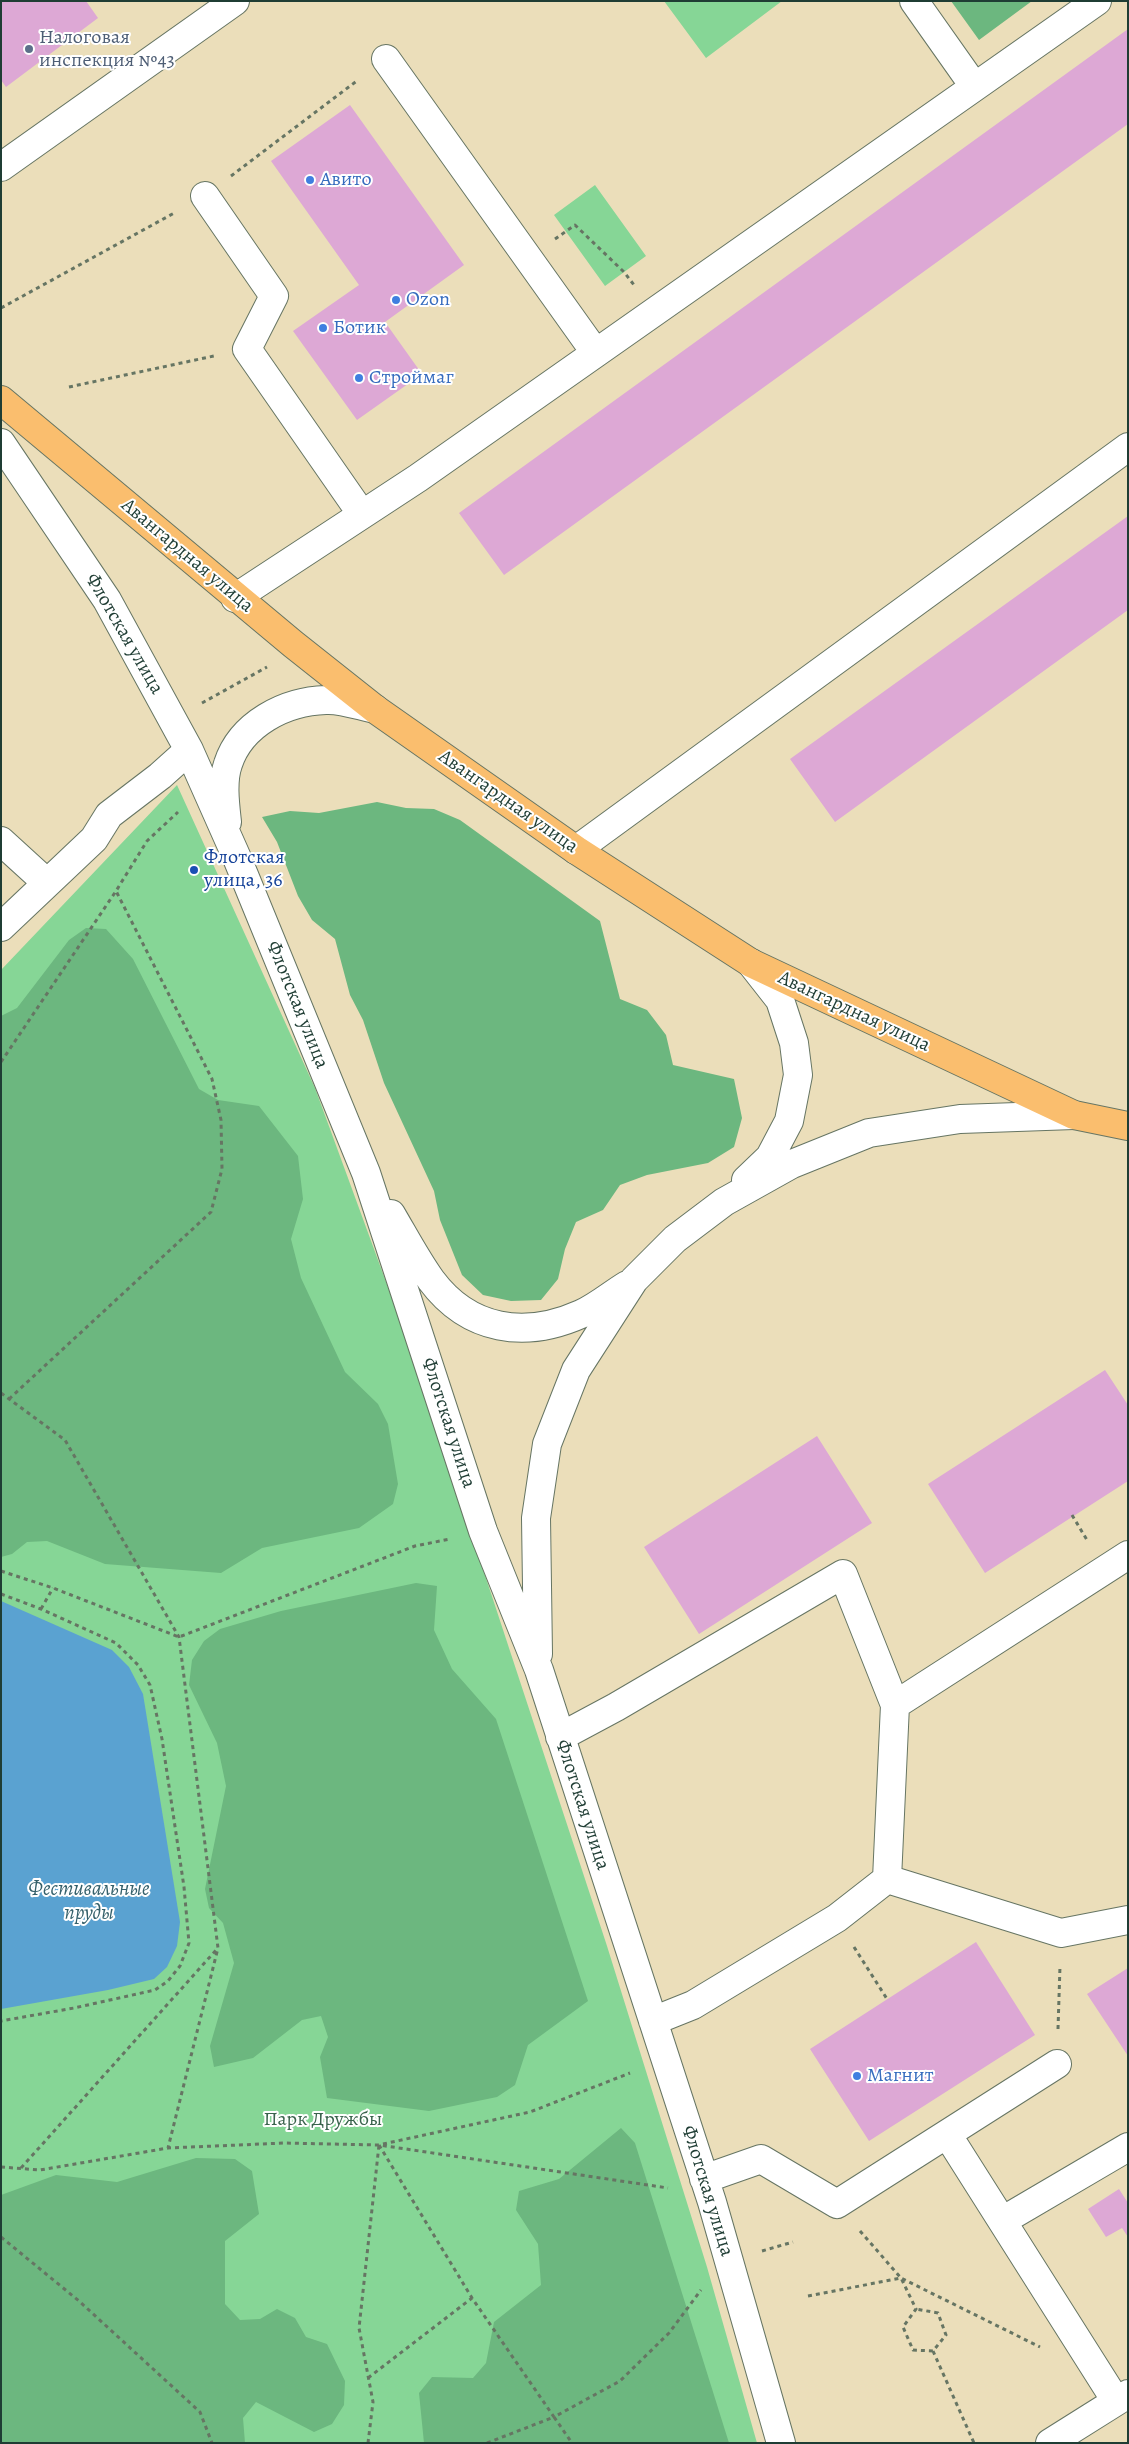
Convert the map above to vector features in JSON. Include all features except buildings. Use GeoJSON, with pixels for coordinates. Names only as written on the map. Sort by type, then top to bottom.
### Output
{"type":"FeatureCollection","features":[{"type":"Feature","properties":{"kind":"main road","name":"Авангардная улица"},"geometry":{"type":"LineString","coordinates":[[1,400],[235,598],[375,709],[576,850],[751,964],[1074,1115],[1124,1120]]}},
{"type":"Feature","properties":{"kind":"street"},"geometry":{"type":"LineString","coordinates":[[1,167],[235,1]]}},
{"type":"Feature","properties":{"kind":"street"},"geometry":{"type":"LineString","coordinates":[[914,1],[974,86]]}},
{"type":"Feature","properties":{"kind":"street"},"geometry":{"type":"LineString","coordinates":[[235,598],[361,513],[418,478],[1097,1]]}},
{"type":"Feature","properties":{"kind":"street"},"geometry":{"type":"LineString","coordinates":[[386,59],[595,352]]}},
{"type":"Feature","properties":{"kind":"street"},"geometry":{"type":"LineString","coordinates":[[205,196],[274,296],[246,349],[361,513]]}},
{"type":"Feature","properties":{"kind":"street","name":"Флотская улица"},"geometry":{"type":"LineString","coordinates":[[1,443],[107,600],[189,750],[228,836],[366,1174],[483,1531],[539,1670],[704,2179],[781,2443]]}},
{"type":"Feature","properties":{"kind":"street"},"geometry":{"type":"LineString","coordinates":[[576,850],[1128,447]]}},
{"type":"Feature","properties":{"kind":"street","name":"Флотская улица"},"geometry":{"type":"LineString","coordinates":[[228,836],[225,798],[228,764],[244,736],[268,716],[295,705],[326,700],[375,709]]}},
{"type":"Feature","properties":{"kind":"street"},"geometry":{"type":"LineString","coordinates":[[1,927],[94,839],[109,815],[160,776],[189,750]]}},
{"type":"Feature","properties":{"kind":"street"},"geometry":{"type":"LineString","coordinates":[[1,841],[47,883]]}},
{"type":"Feature","properties":{"kind":"street"},"geometry":{"type":"LineString","coordinates":[[724,1202],[770,1156],[789,1121],[798,1075],[794,1043],[780,1000],[751,964]]}},
{"type":"Feature","properties":{"kind":"street","name":"Авангардная улица"},"geometry":{"type":"LineString","coordinates":[[539,1670],[536,1518],[547,1444],[576,1370],[634,1280],[675,1239],[724,1202],[792,1164],[869,1133],[960,1119],[1074,1115]]}},
{"type":"Feature","properties":{"kind":"street","name":"Флотская улица"},"geometry":{"type":"LineString","coordinates":[[366,1174],[432,1281],[465,1314],[504,1328],[541,1326],[582,1314],[634,1280]]}},
{"type":"Feature","properties":{"kind":"street"},"geometry":{"type":"LineString","coordinates":[[895,1705],[1128,1555]]}},
{"type":"Feature","properties":{"kind":"street"},"geometry":{"type":"LineString","coordinates":[[560,1737],[616,1708],[843,1574],[895,1705],[887,1879],[837,1918],[693,2005],[653,2020]]}},
{"type":"Feature","properties":{"kind":"street"},"geometry":{"type":"LineString","coordinates":[[887,1879],[1061,1933],[1128,1920]]}},
{"type":"Feature","properties":{"kind":"street"},"geometry":{"type":"LineString","coordinates":[[704,2179],[761,2159],[837,2204],[1057,2064]]}},
{"type":"Feature","properties":{"kind":"street"},"geometry":{"type":"LineString","coordinates":[[947,2134],[1002,2221],[1122,2398],[1050,2443]]}},
{"type":"Feature","properties":{"kind":"street"},"geometry":{"type":"LineString","coordinates":[[1002,2221],[1128,2147]]}},
{"type":"Feature","properties":{"kind":"path"},"geometry":{"type":"LineString","coordinates":[[528,258],[575,225],[624,272],[654,311]]}},
{"type":"Feature","properties":{"kind":"path"},"geometry":{"type":"LineString","coordinates":[[69,387],[246,349]]}},
{"type":"Feature","properties":{"kind":"path"},"geometry":{"type":"LineString","coordinates":[[199,704],[276,662]]}},
{"type":"Feature","properties":{"kind":"path"},"geometry":{"type":"LineString","coordinates":[[1,1062],[116,892],[147,841],[179,811]]}},
{"type":"Feature","properties":{"kind":"path"},"geometry":{"type":"LineString","coordinates":[[9,1399],[211,1212],[222,1170],[220,1120],[212,1079],[116,892]]}},
{"type":"Feature","properties":{"kind":"path"},"geometry":{"type":"LineString","coordinates":[[1,1393],[64,1440],[179,1638],[218,1948],[168,2148]]}},
{"type":"Feature","properties":{"kind":"path"},"geometry":{"type":"LineString","coordinates":[[1,1571],[52,1588],[179,1638],[415,1546],[458,1538]]}},
{"type":"Feature","properties":{"kind":"path"},"geometry":{"type":"LineString","coordinates":[[41,1609],[52,1588]]}},
{"type":"Feature","properties":{"kind":"path"},"geometry":{"type":"LineString","coordinates":[[1,1594],[41,1609],[116,1643],[138,1666],[150,1685],[162,1739],[184,1887],[190,1943],[180,1966],[168,1981],[155,1990],[74,2008],[1,2020]]}},
{"type":"Feature","properties":{"kind":"path"},"geometry":{"type":"LineString","coordinates":[[837,1918],[887,1999]]}},
{"type":"Feature","properties":{"kind":"path"},"geometry":{"type":"LineString","coordinates":[[1057,2064],[1061,1933]]}},
{"type":"Feature","properties":{"kind":"path"},"geometry":{"type":"LineString","coordinates":[[21,2168],[218,1948]]}},
{"type":"Feature","properties":{"kind":"path"},"geometry":{"type":"LineString","coordinates":[[380,2145],[530,2112],[630,2073]]}},
{"type":"Feature","properties":{"kind":"path"},"geometry":{"type":"LineString","coordinates":[[1,2167],[40,2170],[168,2148],[286,2143],[380,2145],[668,2188]]}},
{"type":"Feature","properties":{"kind":"path"},"geometry":{"type":"LineString","coordinates":[[380,2145],[472,2298],[572,2443]]}},
{"type":"Feature","properties":{"kind":"path"},"geometry":{"type":"LineString","coordinates":[[368,2443],[373,2402],[359,2328],[380,2145]]}},
{"type":"Feature","properties":{"kind":"path"},"geometry":{"type":"LineString","coordinates":[[837,2204],[901,2278],[916,2310]]}},
{"type":"Feature","properties":{"kind":"path"},"geometry":{"type":"LineString","coordinates":[[1,2237],[79,2301],[200,2412],[212,2443]]}},
{"type":"Feature","properties":{"kind":"path"},"geometry":{"type":"LineString","coordinates":[[757,2252],[793,2242]]}},
{"type":"Feature","properties":{"kind":"path"},"geometry":{"type":"LineString","coordinates":[[808,2296],[901,2278],[1043,2348]]}},
{"type":"Feature","properties":{"kind":"path"},"geometry":{"type":"LineString","coordinates":[[487,2443],[554,2417],[620,2382],[669,2333],[701,2289]]}},
{"type":"Feature","properties":{"kind":"path"},"geometry":{"type":"LineString","coordinates":[[368,2378],[472,2298]]}},
{"type":"Feature","properties":{"kind":"path"},"geometry":{"type":"LineString","coordinates":[[916,2310],[903,2326],[913,2350],[933,2351]]}},
{"type":"Feature","properties":{"kind":"path"},"geometry":{"type":"LineString","coordinates":[[916,2310],[938,2313],[946,2335],[933,2351]]}},
{"type":"Feature","properties":{"kind":"path"},"geometry":{"type":"LineString","coordinates":[[933,2351],[974,2443]]}},
{"type":"Feature","properties":{"kind":"green space"},"geometry":{"type":"Polygon","coordinates":[[[664,1],[782,1],[706,58],[664,1]]]}},
{"type":"Feature","properties":{"kind":"green space"},"geometry":{"type":"Polygon","coordinates":[[[951,1],[1032,1],[979,40],[951,1]]]}},
{"type":"Feature","properties":{"kind":"green space"},"geometry":{"type":"Polygon","coordinates":[[[595,185],[646,256],[605,286],[554,215],[595,185]]]}},
{"type":"Feature","properties":{"kind":"green space","name":"Парк Дружбы"},"geometry":{"type":"Polygon","coordinates":[[[177,785],[315,1088],[411,1350],[607,1946],[707,2267],[757,2443],[1,2443],[1,970],[177,785]]]}},
{"type":"Feature","properties":{"kind":"green space"},"geometry":{"type":"Polygon","coordinates":[[[377,802],[406,808],[434,809],[460,820],[600,921],[620,999],[647,1010],[666,1035],[673,1065],[734,1079],[742,1118],[734,1147],[708,1163],[647,1175],[620,1185],[603,1210],[576,1222],[565,1249],[558,1279],[541,1300],[511,1301],[483,1295],[462,1275],[440,1220],[434,1191],[384,1083],[363,1020],[350,995],[335,939],[312,920],[298,896],[277,842],[262,817],[290,811],[319,813],[377,802]]]}},
{"type":"Feature","properties":{"kind":"green space"},"geometry":{"type":"Polygon","coordinates":[[[86,928],[106,929],[133,959],[199,1089],[218,1100],[259,1106],[298,1156],[303,1199],[291,1239],[301,1278],[345,1372],[378,1404],[388,1424],[398,1484],[393,1504],[359,1528],[262,1548],[221,1573],[105,1564],[47,1541],[27,1542],[12,1554],[1,1557],[1,1016],[17,1008],[69,940],[86,928]]]}},
{"type":"Feature","properties":{"kind":"green space"},"geometry":{"type":"Polygon","coordinates":[[[416,1583],[437,1586],[434,1630],[452,1669],[496,1719],[588,2001],[528,2045],[515,2085],[497,2097],[429,2111],[327,2098],[320,2057],[328,2037],[321,2016],[302,2020],[253,2058],[214,2067],[210,2046],[234,1963],[223,1923],[209,1908],[205,1889],[226,1786],[217,1743],[189,1685],[192,1660],[204,1641],[220,1629],[281,1611],[416,1583]]]}},
{"type":"Feature","properties":{"kind":"green space"},"geometry":{"type":"Polygon","coordinates":[[[621,2128],[635,2143],[729,2443],[424,2443],[419,2393],[432,2377],[473,2378],[486,2363],[494,2322],[541,2285],[538,2244],[516,2210],[519,2191],[559,2179],[621,2128]]]}},
{"type":"Feature","properties":{"kind":"green space"},"geometry":{"type":"Polygon","coordinates":[[[196,2158],[235,2159],[252,2171],[259,2214],[225,2241],[225,2304],[240,2320],[260,2319],[277,2309],[295,2318],[306,2337],[327,2344],[345,2381],[344,2405],[332,2424],[314,2432],[256,2402],[243,2418],[245,2443],[1,2443],[1,2195],[56,2175],[117,2182],[196,2158]]]}},
{"type":"Feature","properties":{"kind":"water","name":"Фестивальные пруды"},"geometry":{"type":"Polygon","coordinates":[[[1,1601],[112,1650],[129,1667],[143,1694],[180,1922],[177,1946],[167,1967],[154,1979],[108,1990],[1,2009],[1,1601]]]}},
{"type":"Feature","properties":{"kind":"place","name":"Налоговая инспекция №43"},"geometry":{"type":"Point","coordinates":[29,49]}},
{"type":"Feature","properties":{"kind":"place","name":"Авито"},"geometry":{"type":"Point","coordinates":[310,180]}},
{"type":"Feature","properties":{"kind":"place","name":"Ozon"},"geometry":{"type":"Point","coordinates":[396,300]}},
{"type":"Feature","properties":{"kind":"place","name":"Ботик"},"geometry":{"type":"Point","coordinates":[323,328]}},
{"type":"Feature","properties":{"kind":"place","name":"Строймаг"},"geometry":{"type":"Point","coordinates":[359,378]}},
{"type":"Feature","properties":{"kind":"place","name":"Флотская улица, 36"},"geometry":{"type":"Point","coordinates":[194,870]}},
{"type":"Feature","properties":{"kind":"place","name":"Магнит"},"geometry":{"type":"Point","coordinates":[857,2076]}}]}
